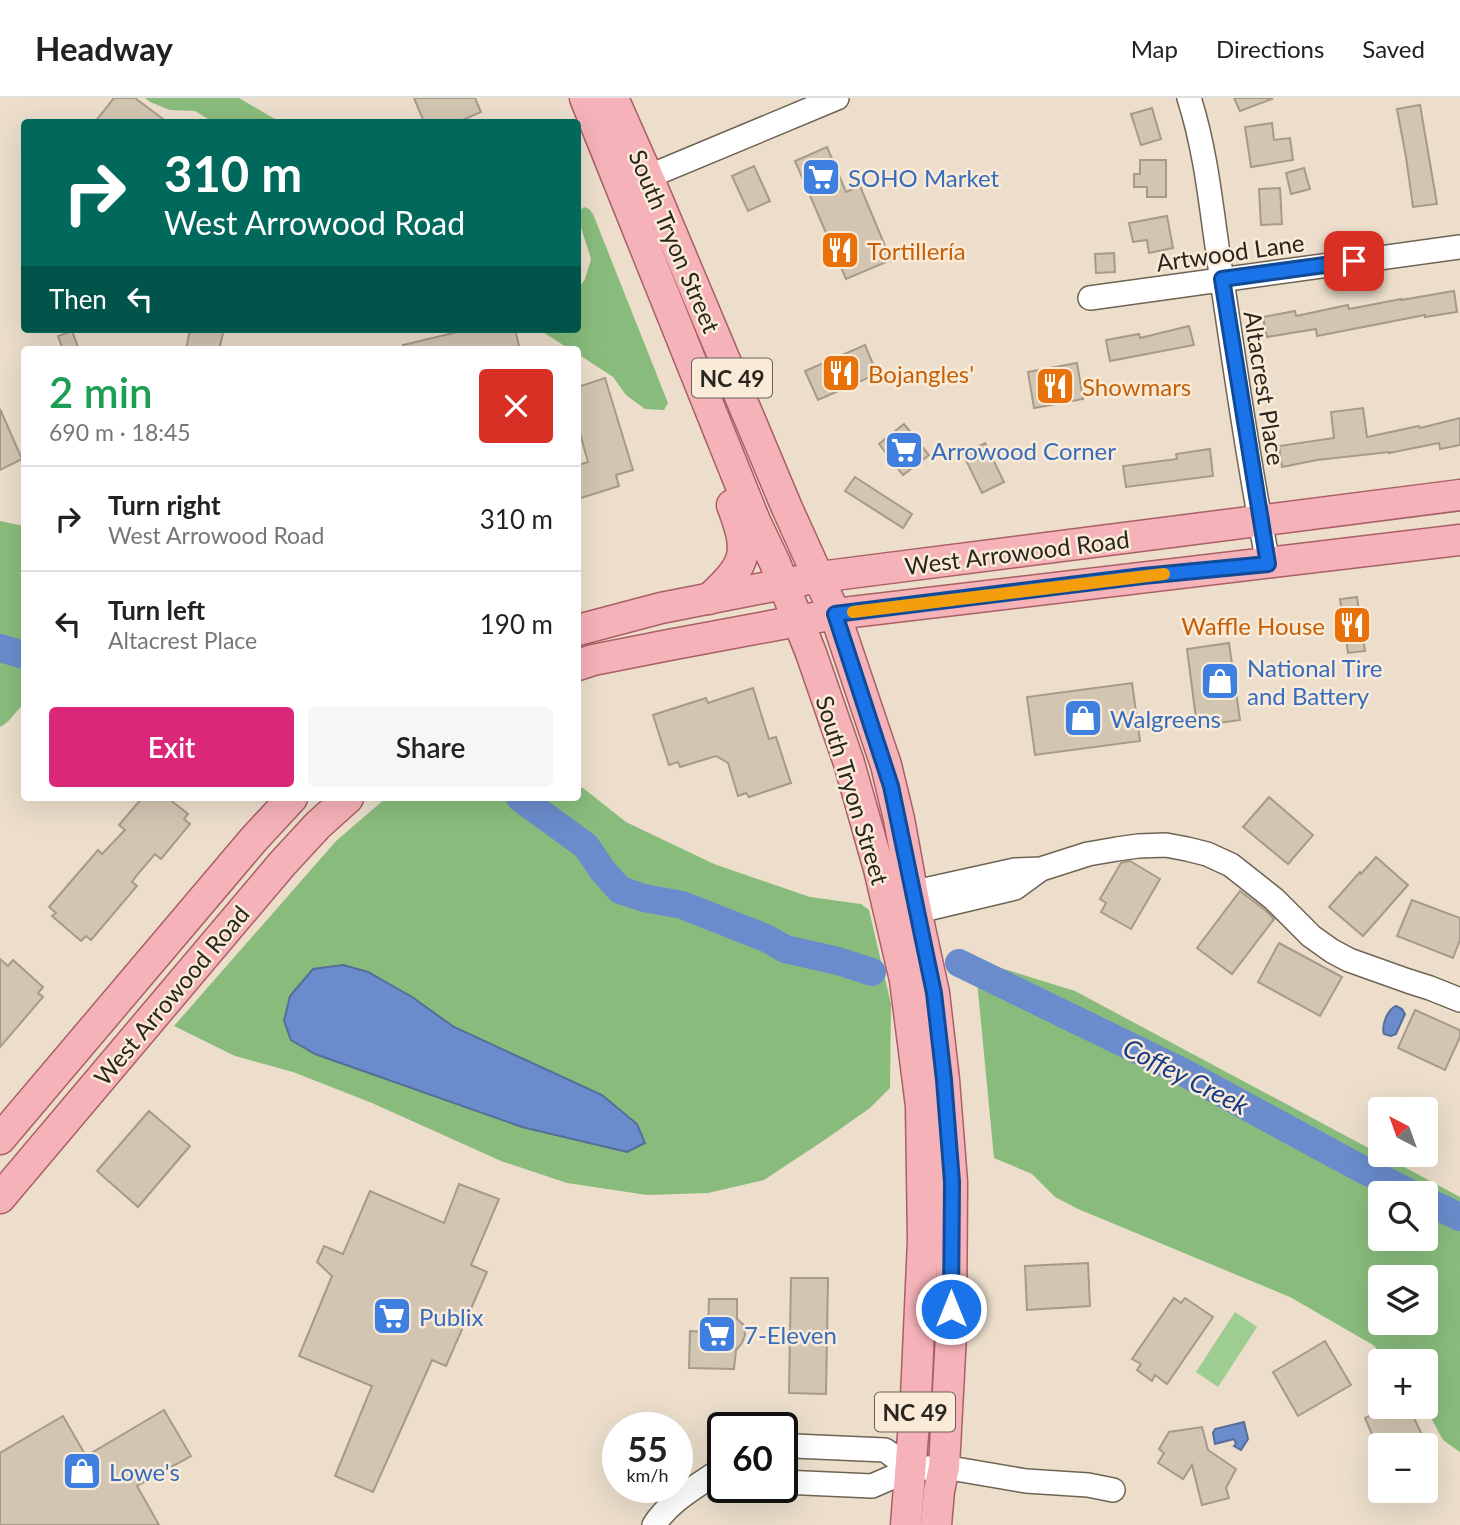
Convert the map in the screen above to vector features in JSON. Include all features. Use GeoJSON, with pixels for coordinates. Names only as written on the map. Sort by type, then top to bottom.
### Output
{"type":"FeatureCollection","features":[{"type":"Feature","properties":{"kind":"main road","name":"South Tryon Street"},"geometry":{"type":"LineString","coordinates":[[585,98],[635,182],[819,577],[835,614],[889,776],[934,993],[952,1182],[951,1335],[944,1467],[936,1525]]}},
{"type":"Feature","properties":{"kind":"main road","name":"South Tryon Street"},"geometry":{"type":"LineString","coordinates":[[613,98],[635,182],[730,457],[811,653],[849,763],[879,870],[905,980],[921,1106],[923,1241],[916,1396],[906,1525]]}},
{"type":"Feature","properties":{"kind":"main road"},"geometry":{"type":"LineString","coordinates":[[709,599],[728,582],[738,568],[743,554],[743,534],[725,487],[730,457]]}},
{"type":"Feature","properties":{"kind":"main road","name":"West Arrowood Road"},"geometry":{"type":"LineString","coordinates":[[581,629],[661,608],[819,577],[1460,495]]}},
{"type":"Feature","properties":{"kind":"main road","name":"West Arrowood Road"},"geometry":{"type":"LineString","coordinates":[[581,664],[835,614],[1460,540]]}},
{"type":"Feature","properties":{"kind":"main road","name":"West Arrowood Road"},"geometry":{"type":"LineString","coordinates":[[0,1139],[289,801]]}},
{"type":"Feature","properties":{"kind":"main road","name":"West Arrowood Road"},"geometry":{"type":"LineString","coordinates":[[0,1198],[282,864],[345,801]]}},
{"type":"Feature","properties":{"kind":"street"},"geometry":{"type":"LineString","coordinates":[[635,182],[837,98]]}},
{"type":"Feature","properties":{"kind":"street","name":"Altacrest Place"},"geometry":{"type":"LineString","coordinates":[[1189,98],[1198,125],[1206,168],[1259,521],[1268,564]]}},
{"type":"Feature","properties":{"kind":"street","name":"Artwood Lane"},"geometry":{"type":"LineString","coordinates":[[1090,298],[1460,247]]}},
{"type":"Feature","properties":{"kind":"street"},"geometry":{"type":"LineString","coordinates":[[914,901],[931,908],[1014,888],[1041,869],[1088,854],[1138,846],[1166,845],[1208,854],[1231,865],[1273,899],[1311,936],[1349,960],[1460,1000]]}},
{"type":"Feature","properties":{"kind":"street"},"geometry":{"type":"LineString","coordinates":[[798,1446],[885,1450],[911,1469]]}},
{"type":"Feature","properties":{"kind":"street"},"geometry":{"type":"LineString","coordinates":[[798,1483],[872,1486],[911,1469],[944,1467],[1038,1482],[1088,1485],[1113,1490]]}},
{"type":"Feature","properties":{"kind":"street"},"geometry":{"type":"LineString","coordinates":[[654,1525],[668,1506],[686,1492],[707,1482]]}},
{"type":"Feature","properties":{"kind":"green space"},"geometry":{"type":"Polygon","coordinates":[[[145,98],[239,98],[275,119],[208,119],[195,111],[170,110],[145,98]]]}},
{"type":"Feature","properties":{"kind":"green space"},"geometry":{"type":"Polygon","coordinates":[[[584,207],[593,214],[668,403],[664,410],[645,409],[626,395],[613,377],[581,356],[581,346],[565,346],[544,333],[581,333],[581,285],[591,259],[581,227],[581,209],[584,207]]]}},
{"type":"Feature","properties":{"kind":"green space"},"geometry":{"type":"Polygon","coordinates":[[[0,521],[21,525],[21,707],[0,727],[0,521]]]}},
{"type":"Feature","properties":{"kind":"green space"},"geometry":{"type":"Polygon","coordinates":[[[583,788],[626,822],[714,864],[810,897],[861,904],[869,910],[891,1004],[890,1088],[870,1108],[764,1180],[708,1193],[647,1195],[567,1183],[501,1161],[372,1103],[293,1072],[235,1056],[174,1026],[336,841],[383,801],[581,801],[583,788]],[[343,965],[313,969],[291,1040],[315,1054],[344,1064],[602,1095],[454,1027],[412,997],[368,972],[343,965]]]}},
{"type":"Feature","properties":{"kind":"green space"},"geometry":{"type":"Polygon","coordinates":[[[975,960],[1075,991],[1368,1148],[1368,1167],[1404,1167],[1430,1181],[1368,1181],[1368,1251],[1438,1251],[1438,1185],[1460,1197],[1460,1452],[1443,1440],[1432,1419],[1438,1419],[1438,1349],[1377,1349],[1290,1297],[1078,1209],[1055,1197],[1032,1174],[994,1158],[975,960]]]}},
{"type":"Feature","properties":{"kind":"green space"},"geometry":{"type":"Polygon","coordinates":[[[1235,1312],[1257,1327],[1218,1387],[1196,1372],[1235,1312]]]}},
{"type":"Feature","properties":{"kind":"water"},"geometry":{"type":"Polygon","coordinates":[[[343,965],[368,972],[412,997],[454,1027],[602,1095],[637,1124],[645,1143],[627,1152],[522,1127],[315,1054],[291,1040],[284,1021],[290,996],[313,969],[343,965]]]}},
{"type":"Feature","properties":{"kind":"water"},"geometry":{"type":"Polygon","coordinates":[[[1396,1006],[1405,1014],[1396,1034],[1384,1034],[1386,1018],[1396,1006]]]}},
{"type":"Feature","properties":{"kind":"water"},"geometry":{"type":"Polygon","coordinates":[[[1244,1422],[1248,1439],[1241,1450],[1234,1446],[1234,1439],[1215,1444],[1215,1429],[1244,1422]]]}},
{"type":"Feature","properties":{"kind":"building"},"geometry":{"type":"Polygon","coordinates":[[[114,98],[135,98],[163,119],[97,119],[114,98]]]}},
{"type":"Feature","properties":{"kind":"building"},"geometry":{"type":"Polygon","coordinates":[[[414,98],[475,98],[481,112],[465,119],[423,119],[414,98]]]}},
{"type":"Feature","properties":{"kind":"building"},"geometry":{"type":"Polygon","coordinates":[[[1234,98],[1271,98],[1272,99],[1240,111],[1234,98]]]}},
{"type":"Feature","properties":{"kind":"building"},"geometry":{"type":"Polygon","coordinates":[[[1420,105],[1437,204],[1413,207],[1397,109],[1420,105]]]}},
{"type":"Feature","properties":{"kind":"building"},"geometry":{"type":"Polygon","coordinates":[[[1152,108],[1161,139],[1141,145],[1131,114],[1152,108]]]}},
{"type":"Feature","properties":{"kind":"building"},"geometry":{"type":"Polygon","coordinates":[[[1272,123],[1274,140],[1290,138],[1293,160],[1251,167],[1245,127],[1272,123]]]}},
{"type":"Feature","properties":{"kind":"building"},"geometry":{"type":"Polygon","coordinates":[[[827,147],[846,192],[860,186],[891,260],[846,279],[795,161],[827,147]]]}},
{"type":"Feature","properties":{"kind":"building"},"geometry":{"type":"Polygon","coordinates":[[[1140,160],[1166,160],[1166,197],[1147,197],[1147,187],[1134,187],[1134,174],[1140,174],[1140,160]]]}},
{"type":"Feature","properties":{"kind":"building"},"geometry":{"type":"Polygon","coordinates":[[[754,166],[770,201],[748,211],[732,176],[754,166]]]}},
{"type":"Feature","properties":{"kind":"building"},"geometry":{"type":"Polygon","coordinates":[[[1304,168],[1310,189],[1291,194],[1286,173],[1304,168]]]}},
{"type":"Feature","properties":{"kind":"building"},"geometry":{"type":"Polygon","coordinates":[[[1280,188],[1282,224],[1261,225],[1259,189],[1280,188]]]}},
{"type":"Feature","properties":{"kind":"building"},"geometry":{"type":"Polygon","coordinates":[[[1167,216],[1173,248],[1149,253],[1147,240],[1133,242],[1129,223],[1167,216]]]}},
{"type":"Feature","properties":{"kind":"building"},"geometry":{"type":"Polygon","coordinates":[[[1114,253],[1115,272],[1096,273],[1095,254],[1114,253]]]}},
{"type":"Feature","properties":{"kind":"building"},"geometry":{"type":"Polygon","coordinates":[[[1454,291],[1457,312],[1425,315],[1317,336],[1316,329],[1267,337],[1263,317],[1295,311],[1296,316],[1348,305],[1349,309],[1454,291]]]}},
{"type":"Feature","properties":{"kind":"building"},"geometry":{"type":"Polygon","coordinates":[[[1189,326],[1194,345],[1110,361],[1106,340],[1139,334],[1140,338],[1189,326]]]}},
{"type":"Feature","properties":{"kind":"building"},"geometry":{"type":"Polygon","coordinates":[[[73,333],[78,346],[62,346],[58,336],[73,333]]]}},
{"type":"Feature","properties":{"kind":"building"},"geometry":{"type":"Polygon","coordinates":[[[189,333],[223,333],[220,346],[187,346],[189,333]]]}},
{"type":"Feature","properties":{"kind":"building"},"geometry":{"type":"Polygon","coordinates":[[[453,333],[516,333],[519,346],[403,346],[453,333]]]}},
{"type":"Feature","properties":{"kind":"building","name":"Bojangles'"},"geometry":{"type":"Polygon","coordinates":[[[865,345],[877,374],[818,400],[805,371],[865,345]]]}},
{"type":"Feature","properties":{"kind":"building","name":"Showmars"},"geometry":{"type":"Polygon","coordinates":[[[1077,363],[1083,399],[1034,408],[1028,372],[1077,363]]]}},
{"type":"Feature","properties":{"kind":"building"},"geometry":{"type":"Polygon","coordinates":[[[605,378],[633,470],[616,475],[619,486],[581,498],[581,464],[588,462],[581,437],[581,386],[605,378]]]}},
{"type":"Feature","properties":{"kind":"building"},"geometry":{"type":"Polygon","coordinates":[[[1363,408],[1367,437],[1460,418],[1460,445],[1440,449],[1439,443],[1389,453],[1317,460],[1282,467],[1279,446],[1334,438],[1331,412],[1363,408]]]}},
{"type":"Feature","properties":{"kind":"building"},"geometry":{"type":"Polygon","coordinates":[[[0,409],[21,460],[0,470],[0,409]]]}},
{"type":"Feature","properties":{"kind":"building","name":"Arrowood Corner"},"geometry":{"type":"Polygon","coordinates":[[[904,424],[929,455],[903,475],[879,444],[904,424]]]}},
{"type":"Feature","properties":{"kind":"building"},"geometry":{"type":"Polygon","coordinates":[[[985,443],[1004,482],[982,493],[963,454],[985,443]]]}},
{"type":"Feature","properties":{"kind":"building"},"geometry":{"type":"Polygon","coordinates":[[[1210,449],[1213,476],[1126,487],[1123,466],[1177,459],[1176,454],[1210,449]]]}},
{"type":"Feature","properties":{"kind":"building"},"geometry":{"type":"Polygon","coordinates":[[[855,477],[912,514],[903,528],[845,491],[855,477]]]}},
{"type":"Feature","properties":{"kind":"building","name":"Waffle House"},"geometry":{"type":"Polygon","coordinates":[[[1357,597],[1365,651],[1348,653],[1340,599],[1357,597]]]}},
{"type":"Feature","properties":{"kind":"building"},"geometry":{"type":"Polygon","coordinates":[[[1229,643],[1240,720],[1197,726],[1187,649],[1229,643]]]}},
{"type":"Feature","properties":{"kind":"building"},"geometry":{"type":"Polygon","coordinates":[[[1132,683],[1140,741],[1035,755],[1027,697],[1132,683]]]}},
{"type":"Feature","properties":{"kind":"building"},"geometry":{"type":"Polygon","coordinates":[[[753,688],[769,739],[776,737],[791,783],[749,797],[746,793],[738,796],[728,763],[716,756],[680,767],[678,762],[669,765],[653,715],[706,698],[708,703],[753,688]]]}},
{"type":"Feature","properties":{"kind":"building"},"geometry":{"type":"Polygon","coordinates":[[[1269,797],[1313,835],[1288,864],[1243,827],[1269,797]]]}},
{"type":"Feature","properties":{"kind":"building"},"geometry":{"type":"Polygon","coordinates":[[[139,801],[172,801],[188,814],[184,819],[190,824],[161,859],[155,854],[137,875],[132,882],[137,886],[91,940],[86,936],[81,941],[52,916],[56,913],[49,907],[98,850],[102,854],[125,830],[119,825],[139,801]]]}},
{"type":"Feature","properties":{"kind":"building"},"geometry":{"type":"Polygon","coordinates":[[[1376,857],[1408,885],[1363,936],[1329,907],[1376,857]]]}},
{"type":"Feature","properties":{"kind":"building"},"geometry":{"type":"Polygon","coordinates":[[[1130,861],[1160,879],[1131,929],[1101,912],[1106,903],[1100,899],[1121,863],[1130,861]]]}},
{"type":"Feature","properties":{"kind":"building"},"geometry":{"type":"Polygon","coordinates":[[[1240,891],[1274,919],[1232,974],[1197,948],[1240,891]]]}},
{"type":"Feature","properties":{"kind":"building"},"geometry":{"type":"Polygon","coordinates":[[[1412,900],[1460,918],[1460,940],[1453,958],[1397,936],[1412,900]]]}},
{"type":"Feature","properties":{"kind":"building"},"geometry":{"type":"Polygon","coordinates":[[[1279,943],[1342,977],[1320,1016],[1258,982],[1279,943]]]}},
{"type":"Feature","properties":{"kind":"building"},"geometry":{"type":"Polygon","coordinates":[[[0,959],[8,966],[13,960],[43,987],[38,993],[43,997],[0,1047],[0,959]]]}},
{"type":"Feature","properties":{"kind":"building"},"geometry":{"type":"Polygon","coordinates":[[[1415,1010],[1460,1030],[1460,1037],[1445,1070],[1398,1048],[1415,1010]]]}},
{"type":"Feature","properties":{"kind":"building"},"geometry":{"type":"Polygon","coordinates":[[[149,1111],[190,1146],[138,1207],[97,1171],[149,1111]]]}},
{"type":"Feature","properties":{"kind":"building","name":"Publix"},"geometry":{"type":"Polygon","coordinates":[[[459,1184],[499,1199],[471,1265],[487,1272],[446,1366],[432,1360],[373,1492],[335,1476],[372,1386],[299,1356],[332,1276],[317,1262],[324,1246],[343,1254],[370,1191],[444,1223],[459,1184]]]}},
{"type":"Feature","properties":{"kind":"building"},"geometry":{"type":"Polygon","coordinates":[[[1088,1263],[1090,1306],[1027,1310],[1025,1266],[1088,1263]]]}},
{"type":"Feature","properties":{"kind":"building"},"geometry":{"type":"Polygon","coordinates":[[[791,1278],[828,1278],[826,1394],[789,1393],[791,1278]]]}},
{"type":"Feature","properties":{"kind":"building"},"geometry":{"type":"Polygon","coordinates":[[[1174,1298],[1181,1303],[1185,1298],[1213,1317],[1167,1384],[1155,1375],[1152,1381],[1137,1370],[1141,1364],[1132,1359],[1174,1298]]]}},
{"type":"Feature","properties":{"kind":"building","name":"7-Eleven"},"geometry":{"type":"Polygon","coordinates":[[[709,1299],[737,1299],[737,1319],[744,1325],[745,1335],[736,1350],[734,1369],[689,1368],[690,1331],[708,1332],[709,1299]]]}},
{"type":"Feature","properties":{"kind":"building"},"geometry":{"type":"Polygon","coordinates":[[[1325,1341],[1351,1385],[1298,1416],[1273,1372],[1325,1341]]]}},
{"type":"Feature","properties":{"kind":"building","name":"Lowe's"},"geometry":{"type":"Polygon","coordinates":[[[164,1410],[191,1456],[137,1486],[159,1525],[0,1525],[0,1453],[63,1416],[86,1456],[164,1410]]]}},
{"type":"Feature","properties":{"kind":"building"},"geometry":{"type":"Polygon","coordinates":[[[1365,1418],[1415,1419],[1421,1433],[1371,1433],[1365,1418]]]}},
{"type":"Feature","properties":{"kind":"building"},"geometry":{"type":"Polygon","coordinates":[[[1202,1427],[1208,1450],[1236,1469],[1226,1488],[1229,1498],[1202,1505],[1192,1465],[1183,1479],[1158,1463],[1164,1453],[1159,1449],[1169,1432],[1202,1427]]]}},
{"type":"Feature","properties":{"kind":"waterway","name":"Coffey Creek"},"geometry":{"type":"LineString","coordinates":[[0,648],[21,654]]}},
{"type":"Feature","properties":{"kind":"waterway","name":"Coffey Creek"},"geometry":{"type":"LineString","coordinates":[[524,801],[586,846],[620,890],[644,898],[682,905],[768,939],[785,949],[872,972]]}},
{"type":"Feature","properties":{"kind":"waterway","name":"Coffey Creek"},"geometry":{"type":"LineString","coordinates":[[959,963],[1183,1072],[1386,1181]]}},
{"type":"Feature","properties":{"kind":"waterway","name":"Coffey Creek"},"geometry":{"type":"LineString","coordinates":[[1438,1207],[1460,1217]]}},
{"type":"Feature","properties":{"kind":"slow traffic"},"geometry":{"type":"LineString","coordinates":[[853,612],[1164,574]]}},
{"type":"Feature","properties":{"kind":"place","name":"SOHO Market"},"geometry":{"type":"Point","coordinates":[821,177]}},
{"type":"Feature","properties":{"kind":"place","name":"Tortillería"},"geometry":{"type":"Point","coordinates":[840,250]}},
{"type":"Feature","properties":{"kind":"place","name":"Bojangles'"},"geometry":{"type":"Point","coordinates":[841,373]}},
{"type":"Feature","properties":{"kind":"place","name":"Showmars"},"geometry":{"type":"Point","coordinates":[1055,386]}},
{"type":"Feature","properties":{"kind":"place","name":"Arrowood Corner"},"geometry":{"type":"Point","coordinates":[904,450]}},
{"type":"Feature","properties":{"kind":"place","name":"Waffle House"},"geometry":{"type":"Point","coordinates":[1352,625]}},
{"type":"Feature","properties":{"kind":"place","name":"National Tire and Battery"},"geometry":{"type":"Point","coordinates":[1220,681]}},
{"type":"Feature","properties":{"kind":"place","name":"Walgreens"},"geometry":{"type":"Point","coordinates":[1083,718]}},
{"type":"Feature","properties":{"kind":"place","name":"Publix"},"geometry":{"type":"Point","coordinates":[392,1316]}},
{"type":"Feature","properties":{"kind":"place","name":"7-Eleven"},"geometry":{"type":"Point","coordinates":[717,1334]}},
{"type":"Feature","properties":{"kind":"place","name":"Lowe's"},"geometry":{"type":"Point","coordinates":[82,1471]}},
{"type":"Feature","properties":{"kind":"route"},"geometry":{"type":"LineString","coordinates":[[951,1309],[952,1182],[934,993],[891,786],[835,614],[1143,576],[1268,564],[1222,279],[1354,261]]}}]}
